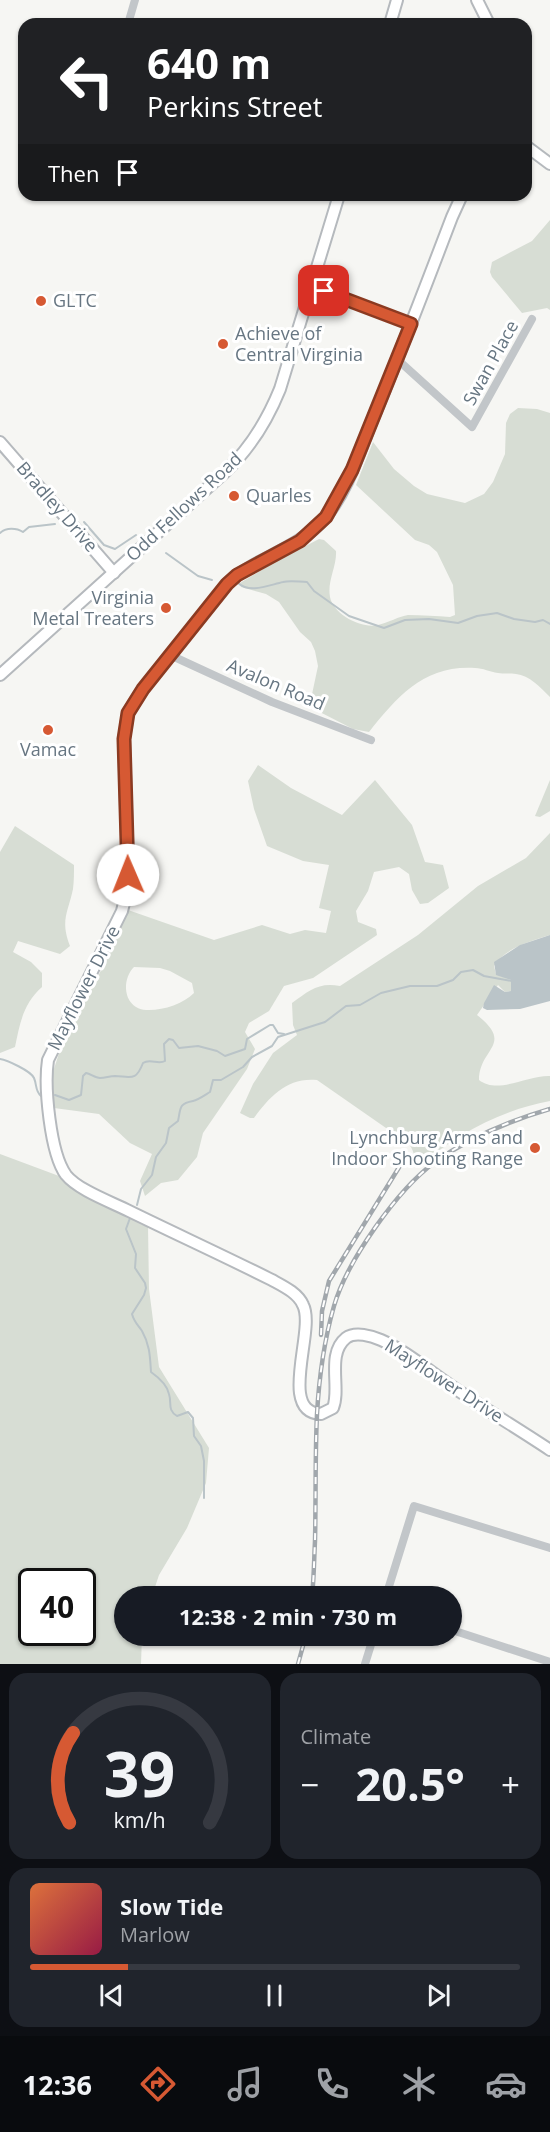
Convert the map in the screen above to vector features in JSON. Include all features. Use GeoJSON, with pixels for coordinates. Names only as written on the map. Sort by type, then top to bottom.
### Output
{"type":"FeatureCollection","features":[{"type":"Feature","properties":{"kind":"street"},"geometry":{"type":"LineString","coordinates":[[130,18],[135,0]]}},
{"type":"Feature","properties":{"kind":"street"},"geometry":{"type":"LineString","coordinates":[[392,18],[397,0]]}},
{"type":"Feature","properties":{"kind":"street"},"geometry":{"type":"LineString","coordinates":[[477,0],[486,18]]}},
{"type":"Feature","properties":{"kind":"street"},"geometry":{"type":"LineString","coordinates":[[532,150],[550,164]]}},
{"type":"Feature","properties":{"kind":"street","name":"Odd Fellows Road"},"geometry":{"type":"LineString","coordinates":[[0,675],[238,459],[257,435],[270,414],[280,389],[337,201]]}},
{"type":"Feature","properties":{"kind":"street","name":"Mayflower Drive"},"geometry":{"type":"LineString","coordinates":[[459,201],[398,360],[352,470],[326,517],[300,541],[237,575],[216,596],[135,700],[125,723],[128,875],[126,895],[122,911],[48,1060],[47,1099],[55,1144],[64,1173],[78,1185],[271,1280],[300,1299],[307,1319],[299,1373],[299,1389],[302,1401],[309,1411],[321,1414],[333,1408],[336,1356],[343,1341],[352,1335],[373,1337],[409,1357],[550,1450]]}},
{"type":"Feature","properties":{"kind":"street"},"geometry":{"type":"LineString","coordinates":[[312,286],[411,324]]}},
{"type":"Feature","properties":{"kind":"street","name":"Swan Place"},"geometry":{"type":"LineString","coordinates":[[398,360],[472,428],[532,319]]}},
{"type":"Feature","properties":{"kind":"street","name":"Bradley Drive"},"geometry":{"type":"LineString","coordinates":[[0,442],[114,573]]}},
{"type":"Feature","properties":{"kind":"street","name":"Avalon Road"},"geometry":{"type":"LineString","coordinates":[[170,655],[272,702],[371,740]]}},
{"type":"Feature","properties":{"kind":"street"},"geometry":{"type":"LineString","coordinates":[[389,1586],[414,1506],[550,1548]]}},
{"type":"Feature","properties":{"kind":"street"},"geometry":{"type":"LineString","coordinates":[[462,1633],[550,1662]]}},
{"type":"Feature","properties":{"kind":"street"},"geometry":{"type":"LineString","coordinates":[[365,1664],[371,1646]]}},
{"type":"Feature","properties":{"kind":"shaded area"},"geometry":{"type":"Polygon","coordinates":[[[550,220],[550,310],[547,308],[522,313],[492,277],[490,272],[492,262],[532,241],[550,220]]]}},
{"type":"Feature","properties":{"kind":"shaded area"},"geometry":{"type":"Polygon","coordinates":[[[518,408],[537,409],[550,413],[550,697],[521,675],[478,668],[457,668],[427,677],[414,685],[391,706],[369,732],[353,729],[312,708],[311,699],[318,666],[311,642],[300,632],[279,602],[266,594],[241,587],[240,583],[319,539],[324,540],[336,551],[330,597],[336,609],[349,619],[371,626],[408,615],[450,617],[455,615],[453,585],[437,552],[429,545],[415,540],[356,485],[373,442],[394,469],[427,494],[465,503],[484,494],[493,482],[505,454],[506,423],[510,414],[518,408]]]}},
{"type":"Feature","properties":{"kind":"shaded area"},"geometry":{"type":"Polygon","coordinates":[[[258,765],[291,788],[342,815],[375,780],[412,825],[425,862],[443,865],[449,888],[428,903],[420,904],[412,890],[409,874],[399,867],[374,872],[368,891],[356,911],[358,922],[376,929],[377,935],[313,978],[284,986],[269,1011],[249,1023],[245,1032],[255,1049],[247,1069],[203,1133],[197,1157],[178,1180],[161,1183],[145,1196],[140,1181],[152,1154],[130,1143],[99,1114],[54,1108],[51,1078],[64,1038],[104,965],[128,910],[214,940],[262,925],[290,934],[305,930],[326,933],[331,911],[319,908],[329,865],[303,861],[267,846],[254,809],[248,781],[258,765]],[[134,967],[130,972],[126,993],[138,1008],[152,1010],[165,1008],[194,993],[192,983],[160,968],[134,967]]]}},
{"type":"Feature","properties":{"kind":"shaded area"},"geometry":{"type":"Polygon","coordinates":[[[550,780],[550,811],[540,817],[535,816],[550,780]]]}},
{"type":"Feature","properties":{"kind":"shaded area"},"geometry":{"type":"Polygon","coordinates":[[[15,826],[74,865],[73,889],[65,923],[70,946],[60,954],[18,941],[13,952],[31,962],[42,973],[42,987],[26,1007],[15,1047],[0,1053],[0,852],[15,826]]]}},
{"type":"Feature","properties":{"kind":"shaded area"},"geometry":{"type":"Polygon","coordinates":[[[550,833],[550,935],[519,946],[499,960],[494,966],[496,974],[511,980],[511,991],[505,992],[498,985],[477,1015],[488,1025],[494,1040],[480,1069],[479,1080],[495,1086],[550,1076],[550,1101],[496,1117],[480,1125],[447,1144],[418,1167],[409,1144],[317,1080],[289,1085],[273,1096],[254,1118],[240,1113],[253,1084],[273,1053],[297,1035],[293,1025],[292,1003],[320,986],[340,986],[418,935],[478,886],[526,858],[550,833]]]}},
{"type":"Feature","properties":{"kind":"shaded area"},"geometry":{"type":"Polygon","coordinates":[[[550,935],[550,1001],[520,1009],[487,1010],[483,1008],[494,985],[505,992],[511,991],[511,980],[496,975],[494,962],[520,945],[550,935]]]}},
{"type":"Feature","properties":{"kind":"shaded area"},"geometry":{"type":"Polygon","coordinates":[[[0,1154],[59,1176],[113,1210],[148,1226],[149,1289],[159,1367],[209,1448],[206,1483],[187,1528],[159,1575],[155,1586],[114,1586],[114,1646],[142,1646],[141,1664],[0,1664],[0,1154]]]}},
{"type":"Feature","properties":{"kind":"waterway"},"geometry":{"type":"LineString","coordinates":[[84,522],[104,545],[115,549],[136,535]]}},
{"type":"Feature","properties":{"kind":"waterway"},"geometry":{"type":"LineString","coordinates":[[0,533],[12,529],[23,532],[29,527],[55,524]]}},
{"type":"Feature","properties":{"kind":"waterway"},"geometry":{"type":"LineString","coordinates":[[166,553],[198,576],[212,580]]}},
{"type":"Feature","properties":{"kind":"waterway"},"geometry":{"type":"LineString","coordinates":[[238,583],[254,588],[286,581],[307,582],[314,591],[349,616],[384,628],[405,620],[429,619],[458,623],[477,616],[497,613],[514,619],[535,622],[543,620],[550,624]]}},
{"type":"Feature","properties":{"kind":"waterway"},"geometry":{"type":"LineString","coordinates":[[137,1205],[141,1189],[152,1175],[156,1157],[166,1143],[169,1128],[178,1121],[182,1105],[210,1092],[213,1080],[221,1080],[243,1067],[252,1057],[272,1046],[278,1037],[325,1022],[346,1006],[360,1005],[381,993],[410,986],[437,986],[453,980],[461,972],[473,970],[484,976],[512,981]]}},
{"type":"Feature","properties":{"kind":"waterway"},"geometry":{"type":"LineString","coordinates":[[55,1095],[69,1100],[81,1095],[83,1076],[86,1073],[100,1078],[133,1077],[143,1063],[165,1061],[164,1044],[169,1039],[173,1040],[179,1048],[198,1046],[217,1051],[225,1056],[245,1049],[247,1039],[270,1025],[273,1025],[278,1033],[284,1034]]}},
{"type":"Feature","properties":{"kind":"waterway"},"geometry":{"type":"LineString","coordinates":[[0,1059],[32,1075],[41,1096]]}},
{"type":"Feature","properties":{"kind":"waterway"},"geometry":{"type":"LineString","coordinates":[[130,1218],[126,1229],[136,1254],[135,1268],[146,1288],[132,1314],[147,1341],[151,1372],[168,1390],[172,1411],[177,1416],[188,1412],[193,1418],[194,1436],[201,1446],[204,1461],[204,1498]]}},
{"type":"Feature","properties":{"kind":"railway"},"geometry":{"type":"LineString","coordinates":[[313,1586],[316,1430],[321,1373],[334,1306],[350,1268],[390,1208],[420,1174],[435,1162],[490,1131],[550,1109]]}},
{"type":"Feature","properties":{"kind":"railway"},"geometry":{"type":"LineString","coordinates":[[321,1335],[322,1311],[329,1281],[406,1156]]}},
{"type":"Feature","properties":{"kind":"railway"},"geometry":{"type":"LineString","coordinates":[[298,1664],[303,1646]]}},
{"type":"Feature","properties":{"kind":"place","name":"GLTC"},"geometry":{"type":"Point","coordinates":[41,301]}},
{"type":"Feature","properties":{"kind":"place","name":"Achieve of Central Virginia"},"geometry":{"type":"Point","coordinates":[223,344]}},
{"type":"Feature","properties":{"kind":"place","name":"Quarles"},"geometry":{"type":"Point","coordinates":[234,496]}},
{"type":"Feature","properties":{"kind":"place","name":"Virginia Metal Treaters"},"geometry":{"type":"Point","coordinates":[166,608]}},
{"type":"Feature","properties":{"kind":"place","name":"Vamac"},"geometry":{"type":"Point","coordinates":[48,730]}},
{"type":"Feature","properties":{"kind":"place","name":"Lynchburg Arms and Indoor Shooting Range"},"geometry":{"type":"Point","coordinates":[535,1148]}},
{"type":"Feature","properties":{"kind":"route"},"geometry":{"type":"LineString","coordinates":[[128,875],[124,739],[128,713],[135,700],[192,625],[227,584],[237,575],[300,541],[326,517],[352,470],[411,324],[324,291]]}}]}
